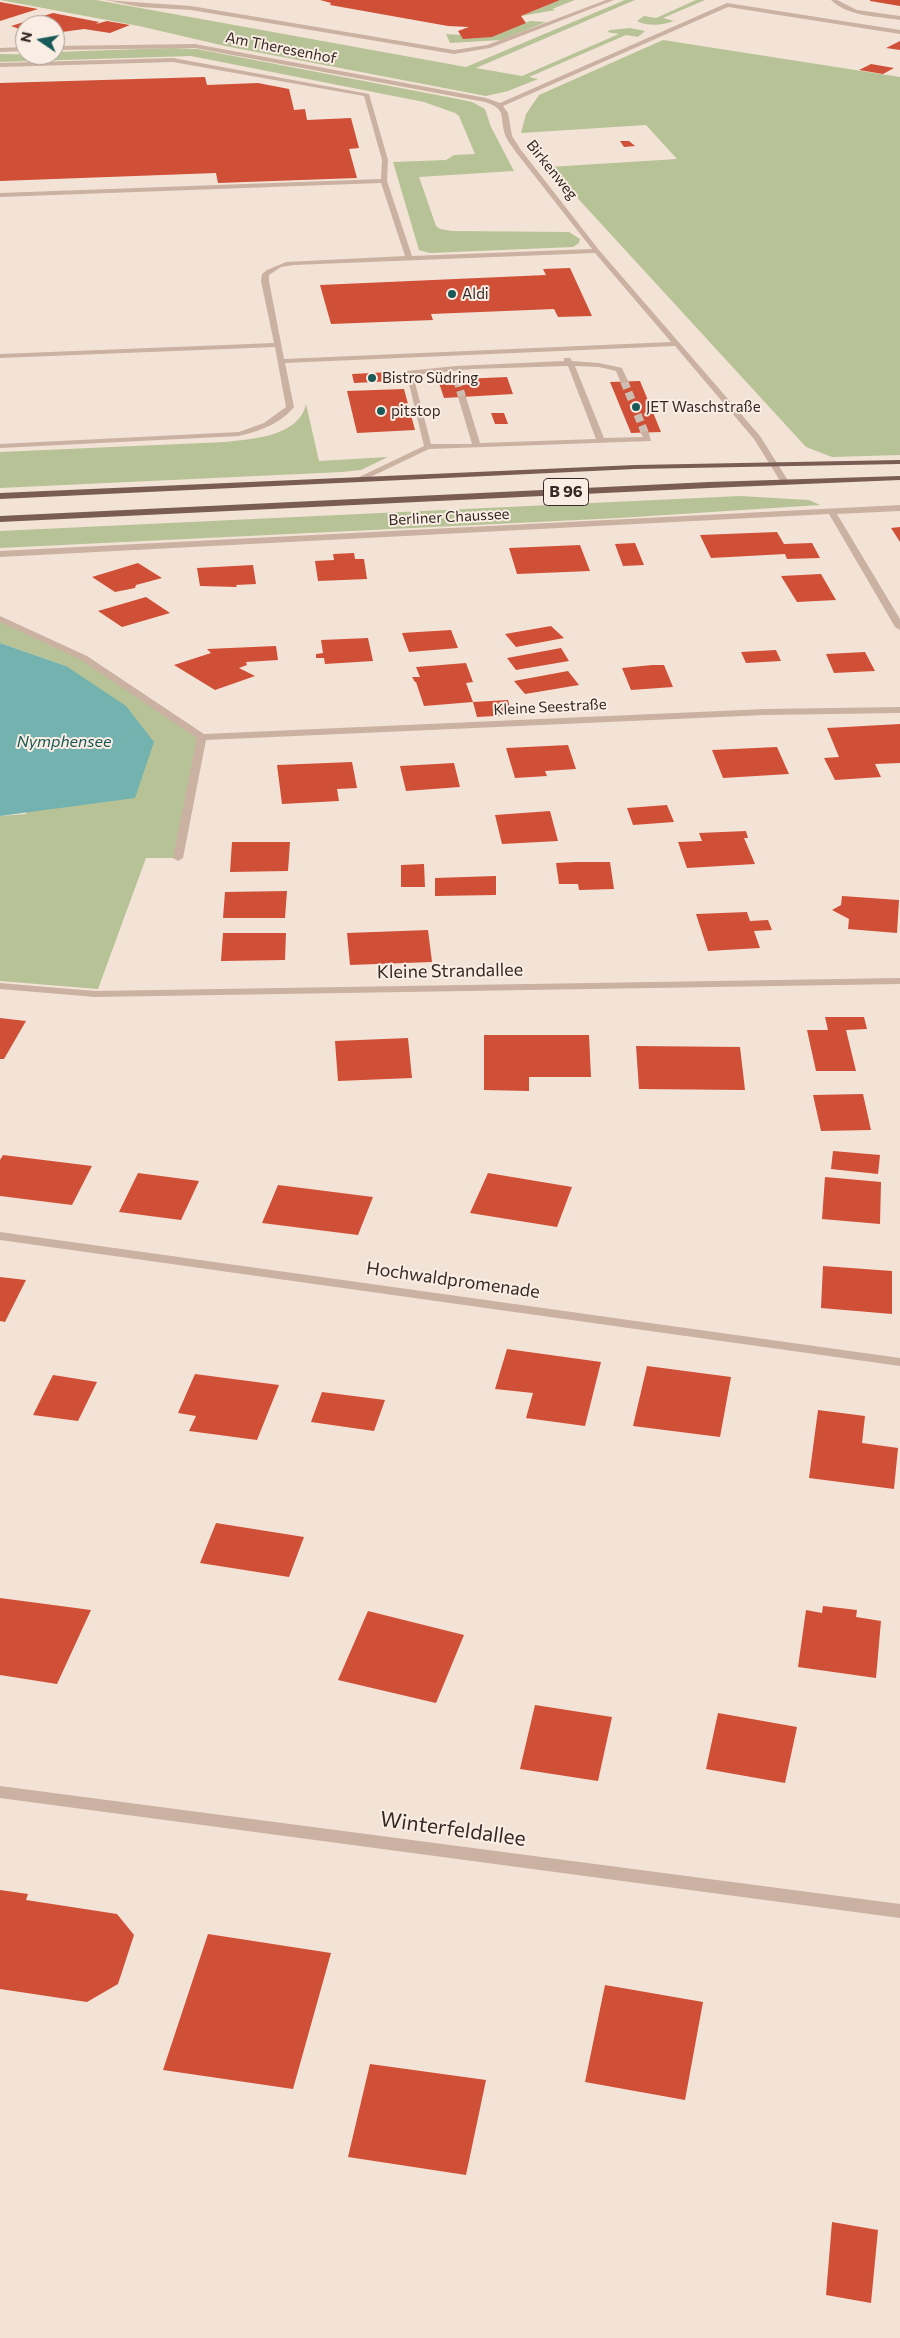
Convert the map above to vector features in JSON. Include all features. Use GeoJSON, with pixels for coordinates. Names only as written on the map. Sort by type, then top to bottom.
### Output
{"type":"FeatureCollection","features":[{"type":"Feature","properties":{"kind":"main road","name":"B 96"},"geometry":{"type":"LineString","coordinates":[[0,496],[636,467],[900,462]]}},
{"type":"Feature","properties":{"kind":"main road","name":"B 96"},"geometry":{"type":"LineString","coordinates":[[0,518],[900,478]]}},
{"type":"Feature","properties":{"kind":"street"},"geometry":{"type":"LineString","coordinates":[[108,0],[156,7],[191,8],[454,52],[488,48],[611,0]]}},
{"type":"Feature","properties":{"kind":"street"},"geometry":{"type":"LineString","coordinates":[[500,105],[739,0]]}},
{"type":"Feature","properties":{"kind":"street"},"geometry":{"type":"LineString","coordinates":[[834,0],[838,5],[850,9],[900,18]]}},
{"type":"Feature","properties":{"kind":"street"},"geometry":{"type":"LineString","coordinates":[[728,5],[900,32]]}},
{"type":"Feature","properties":{"kind":"street","name":"Am Theresenhof"},"geometry":{"type":"LineString","coordinates":[[65,48],[196,46],[486,100],[500,105]]}},
{"type":"Feature","properties":{"kind":"street"},"geometry":{"type":"LineString","coordinates":[[0,50],[15,49]]}},
{"type":"Feature","properties":{"kind":"street"},"geometry":{"type":"LineString","coordinates":[[0,65],[173,60],[367,96],[385,160],[384,181],[409,258]]}},
{"type":"Feature","properties":{"kind":"street","name":"Birkenweg"},"geometry":{"type":"LineString","coordinates":[[500,105],[505,113],[508,136],[518,151],[598,251],[757,438],[786,482]]}},
{"type":"Feature","properties":{"kind":"street"},"geometry":{"type":"LineString","coordinates":[[0,195],[384,181]]}},
{"type":"Feature","properties":{"kind":"street"},"geometry":{"type":"LineString","coordinates":[[0,446],[239,434],[257,429],[279,419],[290,407],[266,274],[280,264],[598,251]]}},
{"type":"Feature","properties":{"kind":"street"},"geometry":{"type":"LineString","coordinates":[[281,361],[678,344]]}},
{"type":"Feature","properties":{"kind":"street"},"geometry":{"type":"LineString","coordinates":[[0,356],[279,345]]}},
{"type":"Feature","properties":{"kind":"street"},"geometry":{"type":"LineString","coordinates":[[556,349],[571,364],[601,441]]}},
{"type":"Feature","properties":{"kind":"street"},"geometry":{"type":"LineString","coordinates":[[448,354],[457,379]]}},
{"type":"Feature","properties":{"kind":"street"},"geometry":{"type":"LineString","coordinates":[[428,447],[409,372],[454,367],[607,365],[620,370],[624,381]]}},
{"type":"Feature","properties":{"kind":"street"},"geometry":{"type":"LineString","coordinates":[[462,397],[477,446]]}},
{"type":"Feature","properties":{"kind":"street"},"geometry":{"type":"LineString","coordinates":[[359,479],[428,447],[648,439],[645,433]]}},
{"type":"Feature","properties":{"kind":"street","name":"Berliner Chaussee"},"geometry":{"type":"LineString","coordinates":[[0,554],[900,508]]}},
{"type":"Feature","properties":{"kind":"street"},"geometry":{"type":"LineString","coordinates":[[832,512],[900,626]]}},
{"type":"Feature","properties":{"kind":"street"},"geometry":{"type":"LineString","coordinates":[[0,619],[84,658],[202,737],[178,858]]}},
{"type":"Feature","properties":{"kind":"street","name":"Kleine Seestraße"},"geometry":{"type":"LineString","coordinates":[[202,737],[756,712],[900,710]]}},
{"type":"Feature","properties":{"kind":"street","name":"Kleine Strandallee"},"geometry":{"type":"LineString","coordinates":[[0,986],[95,994],[900,981]]}},
{"type":"Feature","properties":{"kind":"street","name":"Hochwaldpromenade"},"geometry":{"type":"LineString","coordinates":[[0,1236],[900,1362]]}},
{"type":"Feature","properties":{"kind":"street","name":"Winterfeldallee"},"geometry":{"type":"LineString","coordinates":[[0,1792],[900,1911]]}},
{"type":"Feature","properties":{"kind":"green space"},"geometry":{"type":"Polygon","coordinates":[[[0,0],[96,0],[466,67],[625,0],[635,0],[476,68],[522,76],[619,34],[607,32],[610,30],[630,28],[645,31],[638,37],[626,35],[529,77],[538,79],[508,91],[486,96],[225,46],[139,26],[0,0]]]}},
{"type":"Feature","properties":{"kind":"green space"},"geometry":{"type":"Polygon","coordinates":[[[560,0],[575,0],[552,9],[556,10],[521,16],[560,0]]]}},
{"type":"Feature","properties":{"kind":"green space"},"geometry":{"type":"Polygon","coordinates":[[[696,0],[705,0],[663,18],[674,21],[656,25],[637,21],[644,16],[656,18],[696,0]]]}},
{"type":"Feature","properties":{"kind":"green space"},"geometry":{"type":"Polygon","coordinates":[[[530,21],[546,22],[501,40],[450,43],[446,34],[492,37],[530,21]]]}},
{"type":"Feature","properties":{"kind":"green space"},"geometry":{"type":"Polygon","coordinates":[[[663,40],[900,77],[900,455],[832,457],[806,447],[549,167],[677,159],[646,125],[521,133],[526,114],[539,95],[663,40]]]}},
{"type":"Feature","properties":{"kind":"green space"},"geometry":{"type":"Polygon","coordinates":[[[171,48],[197,49],[472,102],[485,109],[491,127],[514,171],[419,177],[436,226],[440,229],[452,231],[569,232],[580,239],[579,243],[573,247],[430,253],[419,250],[393,162],[446,160],[454,155],[475,154],[459,116],[455,113],[424,102],[191,56],[65,60],[65,52],[171,48]]]}},
{"type":"Feature","properties":{"kind":"green space"},"geometry":{"type":"Polygon","coordinates":[[[0,54],[15,54],[15,62],[0,62],[0,54]]]}},
{"type":"Feature","properties":{"kind":"green space"},"geometry":{"type":"Polygon","coordinates":[[[306,404],[319,461],[388,457],[361,470],[342,472],[0,488],[0,452],[225,442],[248,439],[284,430],[302,415],[306,404]]]}},
{"type":"Feature","properties":{"kind":"green space"},"geometry":{"type":"Polygon","coordinates":[[[740,496],[809,500],[820,505],[619,518],[0,548],[0,531],[740,496]]]}},
{"type":"Feature","properties":{"kind":"green space"},"geometry":{"type":"Polygon","coordinates":[[[0,619],[84,658],[202,737],[178,858],[146,858],[98,989],[0,981],[0,816],[26,814],[66,666],[0,643],[0,619]]]}},
{"type":"Feature","properties":{"kind":"water","name":"Nymphensee"},"geometry":{"type":"Polygon","coordinates":[[[0,643],[66,666],[126,706],[154,742],[135,798],[0,816],[0,643]]]}},
{"type":"Feature","properties":{"kind":"building"},"geometry":{"type":"Polygon","coordinates":[[[320,0],[560,0],[521,16],[526,23],[492,37],[463,39],[458,31],[469,27],[448,26],[330,5],[331,3],[320,0]]]}},
{"type":"Feature","properties":{"kind":"building"},"geometry":{"type":"Polygon","coordinates":[[[900,0],[900,6],[870,1],[900,0]]]}},
{"type":"Feature","properties":{"kind":"building"},"geometry":{"type":"Polygon","coordinates":[[[0,2],[38,9],[15,15],[0,21],[0,2]]]}},
{"type":"Feature","properties":{"kind":"building"},"geometry":{"type":"Polygon","coordinates":[[[53,13],[63,15],[47,15],[53,13]]]}},
{"type":"Feature","properties":{"kind":"building"},"geometry":{"type":"Polygon","coordinates":[[[65,15],[99,22],[96,24],[107,21],[130,25],[110,33],[84,29],[65,32],[65,15]]]}},
{"type":"Feature","properties":{"kind":"building"},"geometry":{"type":"Polygon","coordinates":[[[900,41],[900,50],[886,48],[900,41]]]}},
{"type":"Feature","properties":{"kind":"building"},"geometry":{"type":"Polygon","coordinates":[[[871,64],[894,68],[883,74],[859,70],[871,64]]]}},
{"type":"Feature","properties":{"kind":"building"},"geometry":{"type":"Polygon","coordinates":[[[205,77],[207,85],[258,83],[289,89],[294,110],[305,109],[307,120],[351,118],[359,148],[349,149],[357,178],[218,183],[216,173],[0,181],[0,83],[205,77]]]}},
{"type":"Feature","properties":{"kind":"building"},"geometry":{"type":"Polygon","coordinates":[[[620,141],[629,141],[635,146],[624,147],[620,141]]]}},
{"type":"Feature","properties":{"kind":"building","name":"Aldi"},"geometry":{"type":"Polygon","coordinates":[[[570,268],[592,316],[558,317],[554,309],[431,314],[433,320],[331,324],[320,285],[546,275],[543,269],[570,268]]]}},
{"type":"Feature","properties":{"kind":"building","name":"Bistro Südring"},"geometry":{"type":"Polygon","coordinates":[[[390,372],[393,381],[354,383],[352,374],[390,372]]]}},
{"type":"Feature","properties":{"kind":"building"},"geometry":{"type":"Polygon","coordinates":[[[507,377],[513,394],[444,398],[438,380],[507,377]]]}},
{"type":"Feature","properties":{"kind":"building","name":"JET Waschstraße"},"geometry":{"type":"Polygon","coordinates":[[[640,381],[661,432],[631,433],[610,382],[640,381]]]}},
{"type":"Feature","properties":{"kind":"building","name":"pitstop"},"geometry":{"type":"Polygon","coordinates":[[[404,389],[415,430],[357,433],[347,391],[404,389]]]}},
{"type":"Feature","properties":{"kind":"building"},"geometry":{"type":"Polygon","coordinates":[[[491,413],[504,413],[508,424],[495,424],[491,413]]]}},
{"type":"Feature","properties":{"kind":"building"},"geometry":{"type":"Polygon","coordinates":[[[900,527],[900,542],[891,528],[900,527]]]}},
{"type":"Feature","properties":{"kind":"building"},"geometry":{"type":"Polygon","coordinates":[[[777,532],[784,544],[812,543],[820,558],[787,559],[785,554],[711,558],[700,535],[777,532]]]}},
{"type":"Feature","properties":{"kind":"building"},"geometry":{"type":"Polygon","coordinates":[[[635,543],[644,565],[623,566],[615,544],[635,543]]]}},
{"type":"Feature","properties":{"kind":"building"},"geometry":{"type":"Polygon","coordinates":[[[580,545],[590,571],[517,574],[509,548],[580,545]]]}},
{"type":"Feature","properties":{"kind":"building"},"geometry":{"type":"Polygon","coordinates":[[[354,553],[355,559],[364,559],[367,579],[318,581],[315,561],[334,560],[333,554],[354,553]]]}},
{"type":"Feature","properties":{"kind":"building"},"geometry":{"type":"Polygon","coordinates":[[[138,563],[162,578],[136,585],[135,588],[115,592],[92,577],[138,563]]]}},
{"type":"Feature","properties":{"kind":"building"},"geometry":{"type":"Polygon","coordinates":[[[253,565],[256,584],[236,585],[237,587],[200,586],[197,568],[253,565]]]}},
{"type":"Feature","properties":{"kind":"building"},"geometry":{"type":"Polygon","coordinates":[[[821,574],[836,600],[797,602],[781,576],[821,574]]]}},
{"type":"Feature","properties":{"kind":"building"},"geometry":{"type":"Polygon","coordinates":[[[146,597],[170,613],[122,627],[98,611],[146,597]]]}},
{"type":"Feature","properties":{"kind":"building"},"geometry":{"type":"Polygon","coordinates":[[[551,626],[564,638],[516,647],[505,634],[551,626]]]}},
{"type":"Feature","properties":{"kind":"building"},"geometry":{"type":"Polygon","coordinates":[[[451,630],[458,648],[409,652],[402,633],[451,630]]]}},
{"type":"Feature","properties":{"kind":"building"},"geometry":{"type":"Polygon","coordinates":[[[368,638],[373,661],[325,664],[324,658],[316,658],[316,654],[323,653],[321,640],[368,638]]]}},
{"type":"Feature","properties":{"kind":"building"},"geometry":{"type":"Polygon","coordinates":[[[276,646],[278,660],[246,662],[247,665],[239,668],[255,676],[215,690],[174,665],[211,653],[207,649],[276,646]]]}},
{"type":"Feature","properties":{"kind":"building"},"geometry":{"type":"Polygon","coordinates":[[[561,648],[569,661],[516,670],[507,658],[561,648]]]}},
{"type":"Feature","properties":{"kind":"building"},"geometry":{"type":"Polygon","coordinates":[[[776,650],[781,661],[746,663],[741,652],[776,650]]]}},
{"type":"Feature","properties":{"kind":"building"},"geometry":{"type":"Polygon","coordinates":[[[865,652],[875,671],[834,673],[826,654],[865,652]]]}},
{"type":"Feature","properties":{"kind":"building"},"geometry":{"type":"Polygon","coordinates":[[[466,663],[473,682],[466,683],[473,702],[424,706],[416,682],[412,677],[420,677],[416,667],[466,663]]]}},
{"type":"Feature","properties":{"kind":"building"},"geometry":{"type":"Polygon","coordinates":[[[664,665],[673,687],[631,690],[622,668],[664,665]]]}},
{"type":"Feature","properties":{"kind":"building"},"geometry":{"type":"Polygon","coordinates":[[[568,671],[579,685],[525,694],[514,681],[568,671]]]}},
{"type":"Feature","properties":{"kind":"building"},"geometry":{"type":"Polygon","coordinates":[[[508,700],[512,715],[477,717],[473,702],[508,700]]]}},
{"type":"Feature","properties":{"kind":"building"},"geometry":{"type":"Polygon","coordinates":[[[900,724],[900,763],[875,764],[881,777],[835,780],[824,758],[839,757],[827,728],[900,724]]]}},
{"type":"Feature","properties":{"kind":"building"},"geometry":{"type":"Polygon","coordinates":[[[568,745],[576,769],[545,771],[547,776],[515,778],[506,748],[568,745]]]}},
{"type":"Feature","properties":{"kind":"building"},"geometry":{"type":"Polygon","coordinates":[[[777,747],[789,774],[723,778],[712,750],[777,747]]]}},
{"type":"Feature","properties":{"kind":"building"},"geometry":{"type":"Polygon","coordinates":[[[352,762],[357,788],[337,789],[339,801],[282,804],[277,765],[352,762]]]}},
{"type":"Feature","properties":{"kind":"building"},"geometry":{"type":"Polygon","coordinates":[[[454,763],[460,787],[406,791],[400,766],[454,763]]]}},
{"type":"Feature","properties":{"kind":"building"},"geometry":{"type":"Polygon","coordinates":[[[667,805],[674,822],[633,825],[627,808],[667,805]]]}},
{"type":"Feature","properties":{"kind":"building"},"geometry":{"type":"Polygon","coordinates":[[[550,811],[558,841],[502,844],[495,815],[550,811]]]}},
{"type":"Feature","properties":{"kind":"building"},"geometry":{"type":"Polygon","coordinates":[[[746,831],[748,838],[744,838],[755,864],[687,868],[678,842],[702,841],[699,833],[746,831]]]}},
{"type":"Feature","properties":{"kind":"building"},"geometry":{"type":"Polygon","coordinates":[[[232,842],[290,842],[288,871],[230,872],[232,842]]]}},
{"type":"Feature","properties":{"kind":"building"},"geometry":{"type":"Polygon","coordinates":[[[610,862],[614,889],[579,890],[578,884],[559,884],[556,863],[610,862]]]}},
{"type":"Feature","properties":{"kind":"building"},"geometry":{"type":"Polygon","coordinates":[[[424,864],[425,887],[401,887],[401,865],[424,864]]]}},
{"type":"Feature","properties":{"kind":"building"},"geometry":{"type":"Polygon","coordinates":[[[496,876],[496,895],[435,896],[435,878],[496,876]]]}},
{"type":"Feature","properties":{"kind":"building"},"geometry":{"type":"Polygon","coordinates":[[[287,891],[285,918],[223,918],[225,892],[287,891]]]}},
{"type":"Feature","properties":{"kind":"building"},"geometry":{"type":"Polygon","coordinates":[[[842,896],[899,900],[897,933],[848,929],[849,919],[832,910],[841,905],[842,896]]]}},
{"type":"Feature","properties":{"kind":"building"},"geometry":{"type":"Polygon","coordinates":[[[747,912],[750,921],[768,920],[772,930],[754,931],[760,948],[708,951],[696,914],[747,912]]]}},
{"type":"Feature","properties":{"kind":"building"},"geometry":{"type":"Polygon","coordinates":[[[428,930],[432,962],[350,965],[347,933],[428,930]]]}},
{"type":"Feature","properties":{"kind":"building"},"geometry":{"type":"Polygon","coordinates":[[[223,933],[286,933],[285,960],[221,961],[223,933]]]}},
{"type":"Feature","properties":{"kind":"building"},"geometry":{"type":"Polygon","coordinates":[[[825,1017],[864,1017],[867,1029],[846,1030],[856,1071],[816,1071],[807,1030],[828,1030],[825,1017]]]}},
{"type":"Feature","properties":{"kind":"building"},"geometry":{"type":"Polygon","coordinates":[[[0,1018],[26,1021],[4,1059],[0,1059],[0,1018]]]}},
{"type":"Feature","properties":{"kind":"building"},"geometry":{"type":"Polygon","coordinates":[[[484,1035],[589,1035],[591,1077],[529,1077],[529,1091],[484,1090],[484,1035]]]}},
{"type":"Feature","properties":{"kind":"building"},"geometry":{"type":"Polygon","coordinates":[[[408,1038],[412,1078],[338,1081],[335,1041],[408,1038]]]}},
{"type":"Feature","properties":{"kind":"building"},"geometry":{"type":"Polygon","coordinates":[[[636,1046],[740,1047],[745,1090],[639,1089],[636,1046]]]}},
{"type":"Feature","properties":{"kind":"building"},"geometry":{"type":"Polygon","coordinates":[[[863,1094],[871,1130],[821,1131],[813,1095],[863,1094]]]}},
{"type":"Feature","properties":{"kind":"building"},"geometry":{"type":"Polygon","coordinates":[[[833,1151],[880,1155],[878,1174],[831,1169],[833,1151]]]}},
{"type":"Feature","properties":{"kind":"building"},"geometry":{"type":"Polygon","coordinates":[[[3,1155],[92,1166],[72,1205],[0,1196],[0,1160],[3,1155]]]}},
{"type":"Feature","properties":{"kind":"building"},"geometry":{"type":"Polygon","coordinates":[[[138,1173],[199,1181],[181,1220],[119,1212],[138,1173]]]}},
{"type":"Feature","properties":{"kind":"building"},"geometry":{"type":"Polygon","coordinates":[[[488,1173],[572,1187],[557,1227],[470,1213],[488,1173]]]}},
{"type":"Feature","properties":{"kind":"building"},"geometry":{"type":"Polygon","coordinates":[[[825,1177],[881,1182],[880,1224],[822,1219],[825,1177]]]}},
{"type":"Feature","properties":{"kind":"building"},"geometry":{"type":"Polygon","coordinates":[[[278,1185],[373,1197],[358,1235],[262,1223],[278,1185]]]}},
{"type":"Feature","properties":{"kind":"building"},"geometry":{"type":"Polygon","coordinates":[[[823,1266],[892,1271],[892,1314],[821,1308],[823,1266]]]}},
{"type":"Feature","properties":{"kind":"building"},"geometry":{"type":"Polygon","coordinates":[[[0,1277],[26,1280],[5,1322],[0,1321],[0,1277]]]}},
{"type":"Feature","properties":{"kind":"building"},"geometry":{"type":"Polygon","coordinates":[[[507,1349],[601,1362],[585,1426],[526,1418],[533,1393],[495,1389],[507,1349]]]}},
{"type":"Feature","properties":{"kind":"building"},"geometry":{"type":"Polygon","coordinates":[[[647,1366],[731,1377],[720,1437],[633,1426],[647,1366]]]}},
{"type":"Feature","properties":{"kind":"building"},"geometry":{"type":"Polygon","coordinates":[[[195,1374],[279,1385],[257,1440],[189,1431],[196,1416],[178,1413],[195,1374]]]}},
{"type":"Feature","properties":{"kind":"building"},"geometry":{"type":"Polygon","coordinates":[[[53,1375],[97,1382],[78,1421],[33,1415],[53,1375]]]}},
{"type":"Feature","properties":{"kind":"building"},"geometry":{"type":"Polygon","coordinates":[[[322,1392],[385,1400],[374,1431],[311,1422],[322,1392]]]}},
{"type":"Feature","properties":{"kind":"building"},"geometry":{"type":"Polygon","coordinates":[[[818,1410],[865,1416],[862,1443],[898,1448],[894,1489],[809,1478],[818,1410]]]}},
{"type":"Feature","properties":{"kind":"building"},"geometry":{"type":"Polygon","coordinates":[[[216,1523],[304,1537],[289,1577],[200,1563],[216,1523]]]}},
{"type":"Feature","properties":{"kind":"building"},"geometry":{"type":"Polygon","coordinates":[[[0,1598],[91,1610],[57,1684],[0,1675],[0,1598]]]}},
{"type":"Feature","properties":{"kind":"building"},"geometry":{"type":"Polygon","coordinates":[[[823,1606],[857,1610],[856,1617],[881,1621],[876,1678],[798,1667],[806,1610],[822,1613],[823,1606]]]}},
{"type":"Feature","properties":{"kind":"building"},"geometry":{"type":"Polygon","coordinates":[[[368,1611],[464,1635],[436,1703],[338,1680],[368,1611]]]}},
{"type":"Feature","properties":{"kind":"building"},"geometry":{"type":"Polygon","coordinates":[[[535,1705],[612,1717],[598,1781],[520,1769],[535,1705]]]}},
{"type":"Feature","properties":{"kind":"building"},"geometry":{"type":"Polygon","coordinates":[[[718,1713],[797,1727],[785,1783],[706,1769],[718,1713]]]}},
{"type":"Feature","properties":{"kind":"building"},"geometry":{"type":"Polygon","coordinates":[[[0,1890],[28,1894],[26,1900],[117,1914],[134,1935],[118,1984],[87,2002],[0,1989],[0,1890]]]}},
{"type":"Feature","properties":{"kind":"building"},"geometry":{"type":"Polygon","coordinates":[[[208,1934],[331,1953],[293,2089],[163,2070],[208,1934]]]}},
{"type":"Feature","properties":{"kind":"building"},"geometry":{"type":"Polygon","coordinates":[[[605,1985],[703,2002],[685,2100],[585,2082],[605,1985]]]}},
{"type":"Feature","properties":{"kind":"building"},"geometry":{"type":"Polygon","coordinates":[[[370,2064],[486,2080],[466,2175],[348,2157],[370,2064]]]}},
{"type":"Feature","properties":{"kind":"building"},"geometry":{"type":"Polygon","coordinates":[[[832,2222],[878,2230],[871,2303],[826,2295],[832,2222]]]}},
{"type":"Feature","properties":{"kind":"tunnel"},"geometry":{"type":"LineString","coordinates":[[457,379],[462,397]]}},
{"type":"Feature","properties":{"kind":"tunnel"},"geometry":{"type":"LineString","coordinates":[[624,381],[645,433]]}},
{"type":"Feature","properties":{"kind":"place","name":"Aldi"},"geometry":{"type":"Point","coordinates":[452,294]}},
{"type":"Feature","properties":{"kind":"place","name":"Bistro Südring"},"geometry":{"type":"Point","coordinates":[372,378]}},
{"type":"Feature","properties":{"kind":"place","name":"JET Waschstraße"},"geometry":{"type":"Point","coordinates":[636,407]}},
{"type":"Feature","properties":{"kind":"place","name":"pitstop"},"geometry":{"type":"Point","coordinates":[381,411]}}]}
